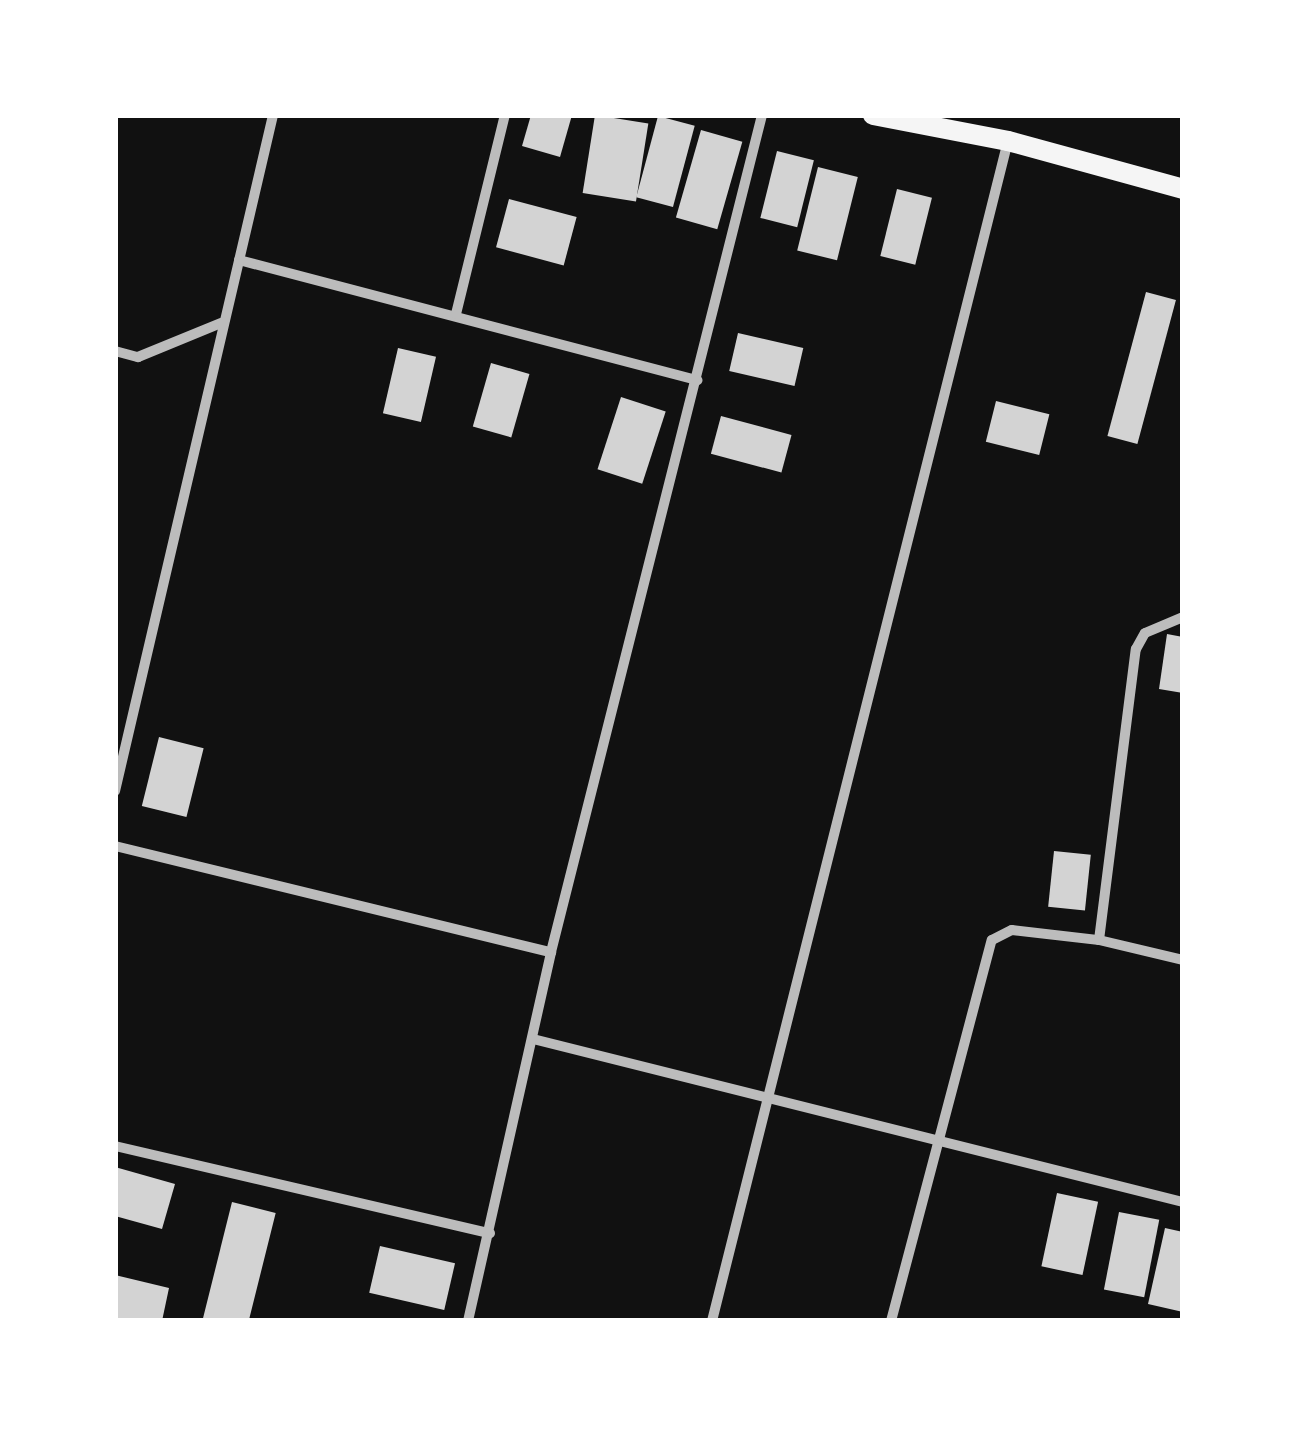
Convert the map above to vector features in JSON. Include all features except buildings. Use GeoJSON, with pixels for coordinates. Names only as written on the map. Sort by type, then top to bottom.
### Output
{"type":"FeatureCollection","features":[{"type":"Feature","properties":{"kind":"main road"},"geometry":{"type":"LineString","coordinates":[[873,115],[1008,142],[1183,190]]}},
{"type":"Feature","properties":{"kind":"street"},"geometry":{"type":"LineString","coordinates":[[115,791],[272,115]]}},
{"type":"Feature","properties":{"kind":"street"},"geometry":{"type":"LineString","coordinates":[[456,314],[505,115]]}},
{"type":"Feature","properties":{"kind":"street"},"geometry":{"type":"LineString","coordinates":[[468,1321],[551,952],[762,115]]}},
{"type":"Feature","properties":{"kind":"street"},"geometry":{"type":"LineString","coordinates":[[712,1321],[1008,142]]}},
{"type":"Feature","properties":{"kind":"street"},"geometry":{"type":"LineString","coordinates":[[240,260],[698,380]]}},
{"type":"Feature","properties":{"kind":"street"},"geometry":{"type":"LineString","coordinates":[[115,351],[138,357],[221,323]]}},
{"type":"Feature","properties":{"kind":"street"},"geometry":{"type":"LineString","coordinates":[[1099,940],[1136,649],[1157,625],[1183,617]]}},
{"type":"Feature","properties":{"kind":"street"},"geometry":{"type":"LineString","coordinates":[[115,846],[551,952]]}},
{"type":"Feature","properties":{"kind":"street"},"geometry":{"type":"LineString","coordinates":[[891,1321],[992,940],[1012,930],[1099,940],[1183,960]]}},
{"type":"Feature","properties":{"kind":"street"},"geometry":{"type":"LineString","coordinates":[[533,1039],[1183,1202]]}},
{"type":"Feature","properties":{"kind":"street"},"geometry":{"type":"LineString","coordinates":[[115,1146],[490,1233]]}}]}
